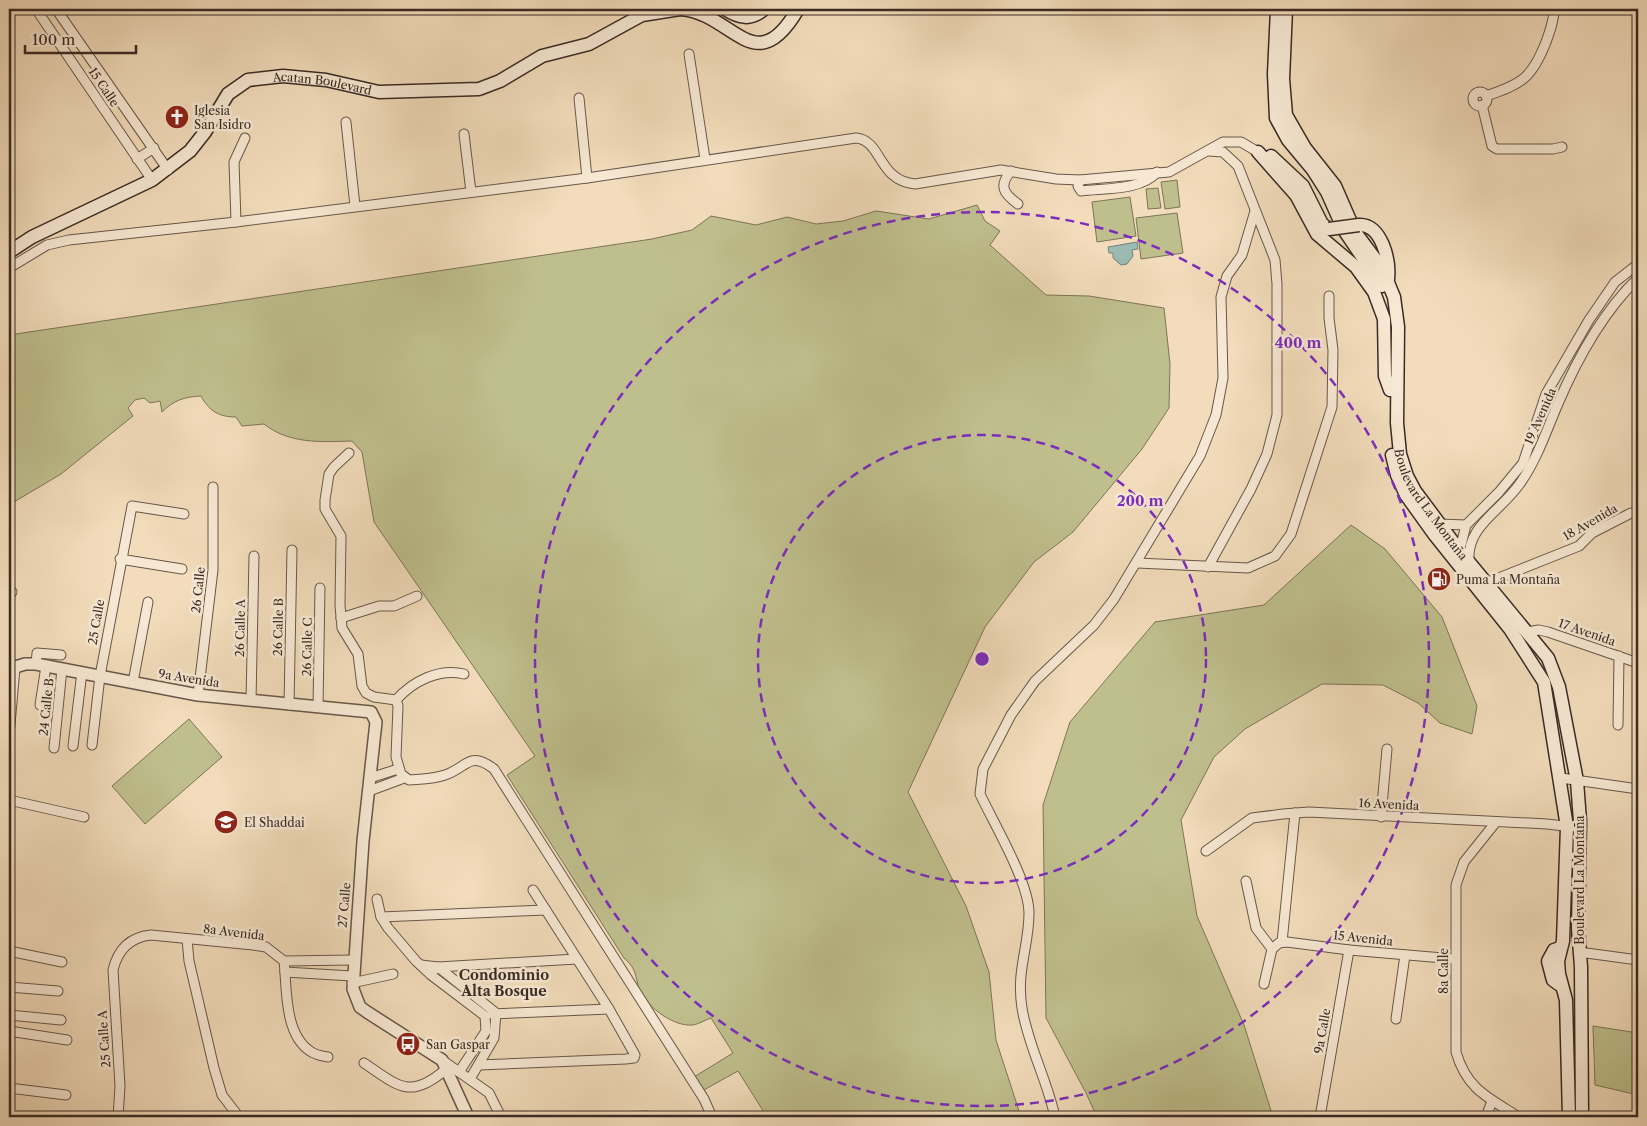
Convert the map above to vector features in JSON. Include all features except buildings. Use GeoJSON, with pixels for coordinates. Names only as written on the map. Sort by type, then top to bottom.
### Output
{"type":"FeatureCollection","features":[{"type":"Feature","properties":{"kind":"main road","name":"Acatan Boulevard"},"geometry":{"type":"LineString","coordinates":[[9,252],[32,237],[152,180],[168,170],[190,152],[228,94],[248,80],[291,77],[326,80],[379,92],[479,90],[500,81],[542,56],[589,44],[646,12],[683,9],[711,19],[747,42],[759,43],[771,40],[782,32],[798,9]]}},
{"type":"Feature","properties":{"kind":"main road"},"geometry":{"type":"LineString","coordinates":[[725,9],[742,17],[752,17],[764,9]]}},
{"type":"Feature","properties":{"kind":"main road"},"geometry":{"type":"LineString","coordinates":[[1268,9],[1269,40],[1275,49]]}},
{"type":"Feature","properties":{"kind":"main road","name":"Boulevard La Montaña"},"geometry":{"type":"LineString","coordinates":[[1277,9],[1275,112],[1280,127],[1288,140],[1313,170],[1327,192],[1344,230],[1378,279],[1386,296],[1390,318],[1392,455],[1397,475],[1499,607],[1527,632],[1554,671],[1576,781],[1580,828],[1579,952],[1582,1117]]}},
{"type":"Feature","properties":{"kind":"main road","name":"Boulevard La Montaña"},"geometry":{"type":"LineString","coordinates":[[1286,9],[1284,39],[1286,115],[1290,125],[1335,186],[1355,232],[1388,279],[1394,297],[1398,327],[1397,422],[1399,447],[1410,493]]}},
{"type":"Feature","properties":{"kind":"main road"},"geometry":{"type":"LineString","coordinates":[[1284,39],[1291,28],[1294,9]]}},
{"type":"Feature","properties":{"kind":"main road"},"geometry":{"type":"LineString","coordinates":[[1258,152],[1271,156],[1297,179],[1306,191],[1322,224],[1328,229],[1359,225],[1369,227],[1381,242],[1389,264],[1388,279]]}},
{"type":"Feature","properties":{"kind":"main road"},"geometry":{"type":"LineString","coordinates":[[1258,152],[1296,194],[1317,234],[1352,262],[1374,292],[1384,319],[1384,376],[1390,390]]}},
{"type":"Feature","properties":{"kind":"main road","name":"Boulevard La Montaña"},"geometry":{"type":"LineString","coordinates":[[1423,511],[1439,524],[1486,583],[1544,682],[1561,778],[1567,827],[1562,947]]}},
{"type":"Feature","properties":{"kind":"main road"},"geometry":{"type":"LineString","coordinates":[[1527,632],[1523,638],[1527,654]]}},
{"type":"Feature","properties":{"kind":"main road"},"geometry":{"type":"LineString","coordinates":[[1579,952],[1571,944],[1554,950],[1548,960],[1553,980],[1564,987],[1572,988],[1580,982]]}},
{"type":"Feature","properties":{"kind":"main road"},"geometry":{"type":"LineString","coordinates":[[1564,987],[1569,1117]]}},
{"type":"Feature","properties":{"kind":"street","name":"15 Calle"},"geometry":{"type":"LineString","coordinates":[[36,9],[152,180]]}},
{"type":"Feature","properties":{"kind":"street"},"geometry":{"type":"LineString","coordinates":[[1554,9],[1554,19],[1533,70],[1516,85],[1486,96],[1486,102],[1482,105],[1492,146],[1496,149],[1553,149],[1562,147]]}},
{"type":"Feature","properties":{"kind":"street","name":"15 Calle"},"geometry":{"type":"LineString","coordinates":[[57,11],[168,170]]}},
{"type":"Feature","properties":{"kind":"street"},"geometry":{"type":"LineString","coordinates":[[45,22],[57,11]]}},
{"type":"Feature","properties":{"kind":"street"},"geometry":{"type":"LineString","coordinates":[[689,54],[705,159]]}},
{"type":"Feature","properties":{"kind":"street"},"geometry":{"type":"LineString","coordinates":[[578,98],[587,178]]}},
{"type":"Feature","properties":{"kind":"street"},"geometry":{"type":"LineString","coordinates":[[346,122],[356,206]]}},
{"type":"Feature","properties":{"kind":"street"},"geometry":{"type":"LineString","coordinates":[[464,134],[471,192]]}},
{"type":"Feature","properties":{"kind":"street"},"geometry":{"type":"LineString","coordinates":[[236,222],[234,162],[245,138]]}},
{"type":"Feature","properties":{"kind":"street"},"geometry":{"type":"LineString","coordinates":[[9,268],[47,245],[69,240],[236,222],[587,178],[856,138],[864,138],[869,142],[885,169],[906,183],[915,184],[1001,170],[1056,179],[1080,180],[1078,186],[1080,191],[1134,184],[1154,177],[1157,172],[1169,172],[1223,142],[1241,142],[1258,152]]}},
{"type":"Feature","properties":{"kind":"street"},"geometry":{"type":"LineString","coordinates":[[137,159],[154,148]]}},
{"type":"Feature","properties":{"kind":"street"},"geometry":{"type":"LineString","coordinates":[[1208,151],[1223,152],[1238,166],[1275,260],[1277,284],[1277,415],[1267,454],[1244,503],[1208,567]]}},
{"type":"Feature","properties":{"kind":"street"},"geometry":{"type":"LineString","coordinates":[[1011,171],[1004,179],[1003,188],[1006,195],[1018,204]]}},
{"type":"Feature","properties":{"kind":"street"},"geometry":{"type":"LineString","coordinates":[[1055,1117],[1048,1087],[1025,1028],[1019,991],[1019,972],[1029,914],[1027,896],[1021,877],[980,794],[980,779],[983,769],[1011,715],[1034,681],[1094,625],[1137,563],[1200,456],[1216,415],[1223,378],[1222,297],[1227,276],[1242,255],[1255,211]]}},
{"type":"Feature","properties":{"kind":"street","name":"19 Avenida"},"geometry":{"type":"LineString","coordinates":[[1459,550],[1466,525],[1499,492],[1523,463],[1546,394],[1589,320],[1615,282],[1638,264]]}},
{"type":"Feature","properties":{"kind":"street","name":"19 Avenida"},"geometry":{"type":"LineString","coordinates":[[1470,562],[1469,544],[1475,532],[1505,503],[1521,482],[1535,459],[1560,398],[1592,340],[1610,309],[1638,278]]}},
{"type":"Feature","properties":{"kind":"street"},"geometry":{"type":"LineString","coordinates":[[1137,563],[1248,568],[1275,556],[1291,534],[1332,407],[1333,350],[1329,318],[1329,296]]}},
{"type":"Feature","properties":{"kind":"street"},"geometry":{"type":"LineString","coordinates":[[349,453],[329,474],[325,500],[325,509],[341,536],[341,618],[345,636],[358,654],[362,686],[366,693],[374,697],[396,700]]}},
{"type":"Feature","properties":{"kind":"street","name":"26 Calle"},"geometry":{"type":"LineString","coordinates":[[198,694],[213,570],[213,487]]}},
{"type":"Feature","properties":{"kind":"street","name":"25 Calle"},"geometry":{"type":"LineString","coordinates":[[92,744],[100,676],[120,559],[132,506],[184,514]]}},
{"type":"Feature","properties":{"kind":"street","name":"18 Avenida"},"geometry":{"type":"LineString","coordinates":[[1486,583],[1579,546],[1592,533],[1631,513]]}},
{"type":"Feature","properties":{"kind":"street"},"geometry":{"type":"LineString","coordinates":[[1439,524],[1466,525]]}},
{"type":"Feature","properties":{"kind":"street","name":"26 Calle B"},"geometry":{"type":"LineString","coordinates":[[289,705],[292,550]]}},
{"type":"Feature","properties":{"kind":"street"},"geometry":{"type":"LineString","coordinates":[[1459,550],[1461,561],[1499,607]]}},
{"type":"Feature","properties":{"kind":"street","name":"26 Calle A"},"geometry":{"type":"LineString","coordinates":[[251,701],[254,556]]}},
{"type":"Feature","properties":{"kind":"street"},"geometry":{"type":"LineString","coordinates":[[120,559],[182,569]]}},
{"type":"Feature","properties":{"kind":"street"},"geometry":{"type":"LineString","coordinates":[[1499,607],[1500,584],[1506,575]]}},
{"type":"Feature","properties":{"kind":"street","name":"26 Calle C"},"geometry":{"type":"LineString","coordinates":[[318,706],[320,588]]}},
{"type":"Feature","properties":{"kind":"street"},"geometry":{"type":"LineString","coordinates":[[341,618],[379,606],[394,606],[417,596]]}},
{"type":"Feature","properties":{"kind":"street"},"geometry":{"type":"LineString","coordinates":[[133,682],[148,602]]}},
{"type":"Feature","properties":{"kind":"street","name":"17 Avenida"},"geometry":{"type":"LineString","coordinates":[[1527,632],[1539,630],[1548,632],[1638,663]]}},
{"type":"Feature","properties":{"kind":"street"},"geometry":{"type":"LineString","coordinates":[[40,705],[41,665],[37,653],[61,655]]}},
{"type":"Feature","properties":{"kind":"street"},"geometry":{"type":"LineString","coordinates":[[1618,656],[1618,725]]}},
{"type":"Feature","properties":{"kind":"street","name":"9a Avenida"},"geometry":{"type":"LineString","coordinates":[[12,668],[24,664],[41,665],[198,694],[289,705],[368,711]]}},
{"type":"Feature","properties":{"kind":"street"},"geometry":{"type":"LineString","coordinates":[[9,736],[12,668]]}},
{"type":"Feature","properties":{"kind":"street","name":"24 Calle B"},"geometry":{"type":"LineString","coordinates":[[54,748],[62,669]]}},
{"type":"Feature","properties":{"kind":"street"},"geometry":{"type":"LineString","coordinates":[[396,700],[413,684],[431,676],[451,671],[464,674]]}},
{"type":"Feature","properties":{"kind":"street"},"geometry":{"type":"LineString","coordinates":[[73,746],[82,672]]}},
{"type":"Feature","properties":{"kind":"street"},"geometry":{"type":"LineString","coordinates":[[396,700],[398,706],[396,757],[398,769],[404,778]]}},
{"type":"Feature","properties":{"kind":"street","name":"27 Calle"},"geometry":{"type":"LineString","coordinates":[[368,711],[373,715],[376,722],[352,980],[360,1007],[443,1065]]}},
{"type":"Feature","properties":{"kind":"street"},"geometry":{"type":"LineString","coordinates":[[1381,817],[1387,749]]}},
{"type":"Feature","properties":{"kind":"street"},"geometry":{"type":"LineString","coordinates":[[369,792],[404,778],[419,780],[447,775],[473,760],[483,761],[494,769],[704,1099],[712,1117]]}},
{"type":"Feature","properties":{"kind":"street"},"geometry":{"type":"LineString","coordinates":[[370,778],[398,769]]}},
{"type":"Feature","properties":{"kind":"street"},"geometry":{"type":"LineString","coordinates":[[1561,778],[1638,789]]}},
{"type":"Feature","properties":{"kind":"street"},"geometry":{"type":"LineString","coordinates":[[9,800],[84,817]]}},
{"type":"Feature","properties":{"kind":"street"},"geometry":{"type":"LineString","coordinates":[[1264,984],[1272,949],[1282,942],[1295,813]]}},
{"type":"Feature","properties":{"kind":"street","name":"16 Avenida"},"geometry":{"type":"LineString","coordinates":[[1206,850],[1252,818],[1295,813],[1547,824],[1580,828]]}},
{"type":"Feature","properties":{"kind":"street","name":"8a Calle"},"geometry":{"type":"LineString","coordinates":[[1496,822],[1472,850],[1458,874],[1456,885],[1456,1052],[1470,1082],[1492,1102],[1519,1117]]}},
{"type":"Feature","properties":{"kind":"street"},"geometry":{"type":"LineString","coordinates":[[1246,881],[1258,934],[1272,949]]}},
{"type":"Feature","properties":{"kind":"street"},"geometry":{"type":"LineString","coordinates":[[479,1065],[634,1058],[635,1050],[533,890]]}},
{"type":"Feature","properties":{"kind":"street"},"geometry":{"type":"LineString","coordinates":[[377,899],[381,917],[388,928],[421,965],[431,975],[486,1016]]}},
{"type":"Feature","properties":{"kind":"street"},"geometry":{"type":"LineString","coordinates":[[381,917],[546,910]]}},
{"type":"Feature","properties":{"kind":"street","name":"8a Avenida"},"geometry":{"type":"LineString","coordinates":[[116,958],[136,937],[152,935],[266,947],[284,961]]}},
{"type":"Feature","properties":{"kind":"street"},"geometry":{"type":"LineString","coordinates":[[187,938],[189,961],[214,1068],[222,1095],[239,1117]]}},
{"type":"Feature","properties":{"kind":"street","name":"15 Avenida"},"geometry":{"type":"LineString","coordinates":[[1282,942],[1455,959]]}},
{"type":"Feature","properties":{"kind":"street","name":"9a Calle"},"geometry":{"type":"LineString","coordinates":[[1320,1117],[1349,950]]}},
{"type":"Feature","properties":{"kind":"street"},"geometry":{"type":"LineString","coordinates":[[9,951],[62,962]]}},
{"type":"Feature","properties":{"kind":"street"},"geometry":{"type":"LineString","coordinates":[[1579,952],[1638,960]]}},
{"type":"Feature","properties":{"kind":"street"},"geometry":{"type":"LineString","coordinates":[[1396,1019],[1405,955]]}},
{"type":"Feature","properties":{"kind":"street","name":"25 Calle A"},"geometry":{"type":"LineString","coordinates":[[116,958],[113,982],[120,1086],[118,1117]]}},
{"type":"Feature","properties":{"kind":"street"},"geometry":{"type":"LineString","coordinates":[[421,965],[438,966],[577,959]]}},
{"type":"Feature","properties":{"kind":"street"},"geometry":{"type":"LineString","coordinates":[[328,1058],[311,1052],[304,1047],[293,1026],[287,1007],[284,961],[354,960]]}},
{"type":"Feature","properties":{"kind":"street"},"geometry":{"type":"LineString","coordinates":[[431,975],[438,966]]}},
{"type":"Feature","properties":{"kind":"street"},"geometry":{"type":"LineString","coordinates":[[438,966],[496,1013]]}},
{"type":"Feature","properties":{"kind":"street"},"geometry":{"type":"LineString","coordinates":[[285,972],[352,980],[393,974]]}},
{"type":"Feature","properties":{"kind":"street"},"geometry":{"type":"LineString","coordinates":[[9,987],[58,991]]}},
{"type":"Feature","properties":{"kind":"street"},"geometry":{"type":"LineString","coordinates":[[486,1016],[496,1013],[609,1009]]}},
{"type":"Feature","properties":{"kind":"street"},"geometry":{"type":"LineString","coordinates":[[470,1079],[494,1038],[496,1013]]}},
{"type":"Feature","properties":{"kind":"street"},"geometry":{"type":"LineString","coordinates":[[9,1015],[61,1020]]}},
{"type":"Feature","properties":{"kind":"street"},"geometry":{"type":"LineString","coordinates":[[460,1072],[486,1031],[486,1016]]}},
{"type":"Feature","properties":{"kind":"street"},"geometry":{"type":"LineString","coordinates":[[9,1031],[67,1040]]}},
{"type":"Feature","properties":{"kind":"street"},"geometry":{"type":"LineString","coordinates":[[364,1063],[402,1087],[426,1085],[443,1065]]}},
{"type":"Feature","properties":{"kind":"street"},"geometry":{"type":"LineString","coordinates":[[443,1065],[460,1072],[489,1093],[501,1117]]}},
{"type":"Feature","properties":{"kind":"street"},"geometry":{"type":"LineString","coordinates":[[443,1065],[468,1117]]}},
{"type":"Feature","properties":{"kind":"street"},"geometry":{"type":"LineString","coordinates":[[9,1088],[66,1096]]}},
{"type":"Feature","properties":{"kind":"street"},"geometry":{"type":"LineString","coordinates":[[1486,1117],[1492,1102]]}},
{"type":"Feature","properties":{"kind":"street"},"geometry":{"type":"LineString","coordinates":[[626,1117],[647,1116]]}},
{"type":"Feature","properties":{"kind":"green space"},"geometry":{"type":"Polygon","coordinates":[[[1177,180],[1180,207],[1165,209],[1161,182],[1177,180]]]}},
{"type":"Feature","properties":{"kind":"green space"},"geometry":{"type":"Polygon","coordinates":[[[1158,188],[1161,208],[1148,209],[1146,189],[1158,188]]]}},
{"type":"Feature","properties":{"kind":"green space"},"geometry":{"type":"Polygon","coordinates":[[[1130,197],[1136,236],[1097,242],[1092,202],[1130,197]]]}},
{"type":"Feature","properties":{"kind":"green space"},"geometry":{"type":"Polygon","coordinates":[[[977,205],[985,221],[1000,231],[990,245],[1046,295],[1089,296],[1164,308],[1170,364],[1169,408],[1142,449],[1073,532],[1034,562],[985,627],[908,792],[966,906],[989,972],[996,1040],[1021,1117],[767,1117],[738,1071],[702,1091],[694,1077],[733,1053],[711,1018],[693,1025],[678,1023],[656,1010],[641,993],[632,967],[624,958],[507,775],[535,756],[374,522],[362,452],[352,441],[306,440],[284,435],[264,424],[242,426],[236,417],[224,416],[215,412],[207,406],[201,396],[180,400],[162,412],[160,401],[150,403],[144,398],[135,400],[128,408],[133,416],[61,474],[9,505],[9,335],[652,239],[692,230],[711,216],[756,225],[787,217],[816,224],[843,221],[876,211],[929,219],[977,205]]]}},
{"type":"Feature","properties":{"kind":"green space"},"geometry":{"type":"Polygon","coordinates":[[[1177,213],[1183,253],[1141,259],[1136,218],[1177,213]]]}},
{"type":"Feature","properties":{"kind":"green space"},"geometry":{"type":"Polygon","coordinates":[[[1351,525],[1385,549],[1442,617],[1477,706],[1472,734],[1440,723],[1418,703],[1383,685],[1322,684],[1245,729],[1214,757],[1181,820],[1197,916],[1244,1025],[1273,1117],[1097,1117],[1046,1018],[1043,805],[1070,722],[1155,622],[1264,605],[1351,525]]]}},
{"type":"Feature","properties":{"kind":"green space"},"geometry":{"type":"Polygon","coordinates":[[[189,719],[222,757],[145,824],[112,786],[189,719]]]}},
{"type":"Feature","properties":{"kind":"green space"},"geometry":{"type":"Polygon","coordinates":[[[1593,1026],[1638,1033],[1638,1095],[1595,1085],[1593,1026]]]}},
{"type":"Feature","properties":{"kind":"water"},"geometry":{"type":"Polygon","coordinates":[[[1137,242],[1138,249],[1132,250],[1133,256],[1127,264],[1121,265],[1113,258],[1113,253],[1109,253],[1108,247],[1137,242]]]}},
{"type":"Feature","properties":{"kind":"place","name":"Iglesia San Isidro"},"geometry":{"type":"Point","coordinates":[177,117]}},
{"type":"Feature","properties":{"kind":"place","name":"Puma La Montaña"},"geometry":{"type":"Point","coordinates":[1439,579]}},
{"type":"Feature","properties":{"kind":"place","name":"El Shaddai"},"geometry":{"type":"Point","coordinates":[226,822]}},
{"type":"Feature","properties":{"kind":"place","name":"San Gaspar"},"geometry":{"type":"Point","coordinates":[408,1044]}},
{"type":"Feature","properties":{"kind":"district","name":"Condominio Alta Bosque"},"geometry":{"type":"Point","coordinates":[504,984]}}]}
